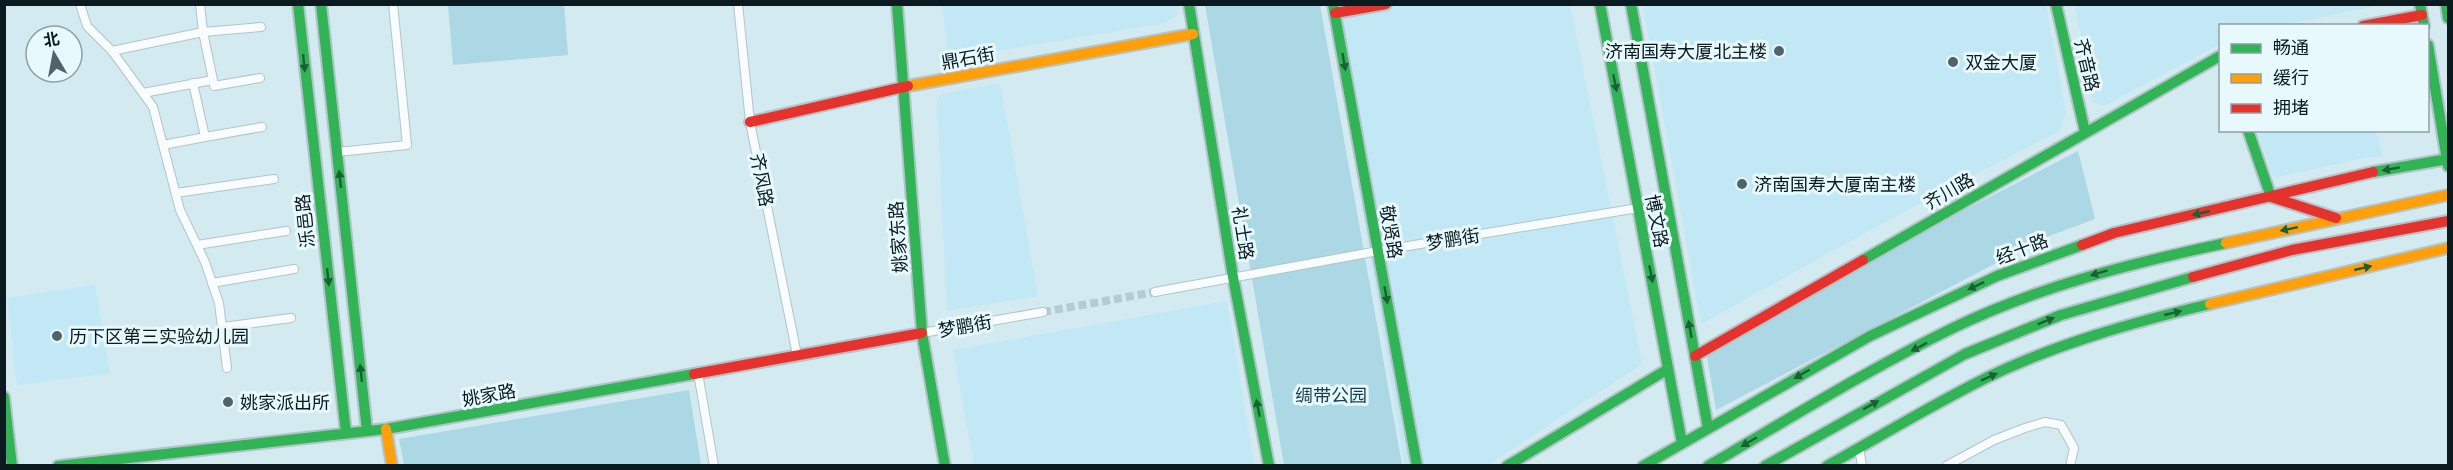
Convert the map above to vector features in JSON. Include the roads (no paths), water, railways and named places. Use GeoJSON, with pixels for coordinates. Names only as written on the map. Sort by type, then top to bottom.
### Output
{"type":"FeatureCollection","features":[{"type":"Feature","properties":{"kind":"main road","name":"泺邑路"},"geometry":{"type":"LineString","coordinates":[[298,4],[346,434]]}},
{"type":"Feature","properties":{"kind":"main road"},"geometry":{"type":"LineString","coordinates":[[321,4],[367,431]]}},
{"type":"Feature","properties":{"kind":"main road","name":"姚家东路"},"geometry":{"type":"LineString","coordinates":[[897,4],[922,333],[945,465]]}},
{"type":"Feature","properties":{"kind":"main road","name":"礼士路"},"geometry":{"type":"LineString","coordinates":[[1189,4],[1233,277],[1269,465]]}},
{"type":"Feature","properties":{"kind":"main road"},"geometry":{"type":"LineString","coordinates":[[1334,9],[1386,4]]}},
{"type":"Feature","properties":{"kind":"main road","name":"博文路"},"geometry":{"type":"LineString","coordinates":[[1600,4],[1682,443]]}},
{"type":"Feature","properties":{"kind":"main road","name":"博文路"},"geometry":{"type":"LineString","coordinates":[[1631,4],[1708,428]]}},
{"type":"Feature","properties":{"kind":"main road","name":"齐音路"},"geometry":{"type":"LineString","coordinates":[[2056,4],[2085,132]]}},
{"type":"Feature","properties":{"kind":"main road"},"geometry":{"type":"LineString","coordinates":[[2446,4],[2448,18]]}},
{"type":"Feature","properties":{"kind":"main road","name":"敬贤路"},"geometry":{"type":"LineString","coordinates":[[1334,9],[1417,465]]}},
{"type":"Feature","properties":{"kind":"main road"},"geometry":{"type":"LineString","coordinates":[[2374,24],[2422,15]]}},
{"type":"Feature","properties":{"kind":"main road","name":"鼎石街"},"geometry":{"type":"LineString","coordinates":[[750,122],[903,87],[1193,34]]}},
{"type":"Feature","properties":{"kind":"main road"},"geometry":{"type":"LineString","coordinates":[[2429,56],[2448,162]]}},
{"type":"Feature","properties":{"kind":"main road","name":"齐川路"},"geometry":{"type":"LineString","coordinates":[[1695,356],[2219,57]]}},
{"type":"Feature","properties":{"kind":"main road"},"geometry":{"type":"LineString","coordinates":[[2249,132],[2271,197],[2338,219]]}},
{"type":"Feature","properties":{"kind":"main road","name":"经十路"},"geometry":{"type":"LineString","coordinates":[[1643,465],[1870,336],[1997,276],[2114,233],[2358,175],[2448,162]]}},
{"type":"Feature","properties":{"kind":"main road"},"geometry":{"type":"LineString","coordinates":[[1707,465],[1955,327],[2054,287],[2136,261],[2448,195]]}},
{"type":"Feature","properties":{"kind":"main road"},"geometry":{"type":"LineString","coordinates":[[1765,465],[1965,354],[2061,315],[2292,250],[2448,221]]}},
{"type":"Feature","properties":{"kind":"main road"},"geometry":{"type":"LineString","coordinates":[[1827,465],[1974,384],[2044,353],[2152,318],[2448,248]]}},
{"type":"Feature","properties":{"kind":"main road","name":"姚家路"},"geometry":{"type":"LineString","coordinates":[[58,465],[386,429],[922,333]]}},
{"type":"Feature","properties":{"kind":"main road"},"geometry":{"type":"LineString","coordinates":[[1507,465],[1668,369]]}},
{"type":"Feature","properties":{"kind":"main road"},"geometry":{"type":"LineString","coordinates":[[4,397],[12,465]]}},
{"type":"Feature","properties":{"kind":"main road"},"geometry":{"type":"LineString","coordinates":[[386,429],[392,465]]}},
{"type":"Feature","properties":{"kind":"street"},"geometry":{"type":"LineString","coordinates":[[80,4],[87,26],[112,51],[153,107],[180,210],[197,245],[219,303],[227,368]]}},
{"type":"Feature","properties":{"kind":"street"},"geometry":{"type":"LineString","coordinates":[[200,4],[214,86],[260,78]]}},
{"type":"Feature","properties":{"kind":"street"},"geometry":{"type":"LineString","coordinates":[[337,152],[407,145],[393,4]]}},
{"type":"Feature","properties":{"kind":"street","name":"齐风路"},"geometry":{"type":"LineString","coordinates":[[738,4],[750,122],[797,355]]}},
{"type":"Feature","properties":{"kind":"street"},"geometry":{"type":"LineString","coordinates":[[112,51],[203,32],[261,27]]}},
{"type":"Feature","properties":{"kind":"street"},"geometry":{"type":"LineString","coordinates":[[143,93],[213,80]]}},
{"type":"Feature","properties":{"kind":"street"},"geometry":{"type":"LineString","coordinates":[[193,83],[206,136]]}},
{"type":"Feature","properties":{"kind":"street"},"geometry":{"type":"LineString","coordinates":[[163,145],[262,128]]}},
{"type":"Feature","properties":{"kind":"street"},"geometry":{"type":"LineString","coordinates":[[176,193],[274,179]]}},
{"type":"Feature","properties":{"kind":"street","name":"梦鹏街"},"geometry":{"type":"LineString","coordinates":[[1155,292],[1378,251],[1638,208]]}},
{"type":"Feature","properties":{"kind":"street"},"geometry":{"type":"LineString","coordinates":[[197,245],[286,231]]}},
{"type":"Feature","properties":{"kind":"street"},"geometry":{"type":"LineString","coordinates":[[212,283],[294,270]]}},
{"type":"Feature","properties":{"kind":"street","name":"梦鹏街"},"geometry":{"type":"LineString","coordinates":[[922,333],[1043,312]]}},
{"type":"Feature","properties":{"kind":"street"},"geometry":{"type":"LineString","coordinates":[[223,327],[291,318]]}},
{"type":"Feature","properties":{"kind":"street"},"geometry":{"type":"LineString","coordinates":[[698,373],[714,465]]}},
{"type":"Feature","properties":{"kind":"street"},"geometry":{"type":"LineString","coordinates":[[1946,465],[1994,440],[2045,422],[2061,425],[2074,448],[2070,465]]}},
{"type":"Feature","properties":{"kind":"street"},"geometry":{"type":"LineString","coordinates":[[1859,447],[1862,465]]}},
{"type":"Feature","properties":{"kind":"tunnel"},"geometry":{"type":"LineString","coordinates":[[1043,312],[1155,292]]}},
{"type":"Feature","properties":{"kind":"place","name":"济南国寿大厦北主楼"},"geometry":{"type":"Point","coordinates":[1779,51]}},
{"type":"Feature","properties":{"kind":"place","name":"双金大厦"},"geometry":{"type":"Point","coordinates":[1953,62]}},
{"type":"Feature","properties":{"kind":"place","name":"济南国寿大厦南主楼"},"geometry":{"type":"Point","coordinates":[1742,184]}},
{"type":"Feature","properties":{"kind":"place","name":"历下区第三实验幼儿园"},"geometry":{"type":"Point","coordinates":[57,336]}},
{"type":"Feature","properties":{"kind":"place","name":"姚家派出所"},"geometry":{"type":"Point","coordinates":[228,402]}},
{"type":"Feature","properties":{"kind":"park label","name":"绸带公园"},"geometry":{"type":"Point","coordinates":[1331,395]}}]}
